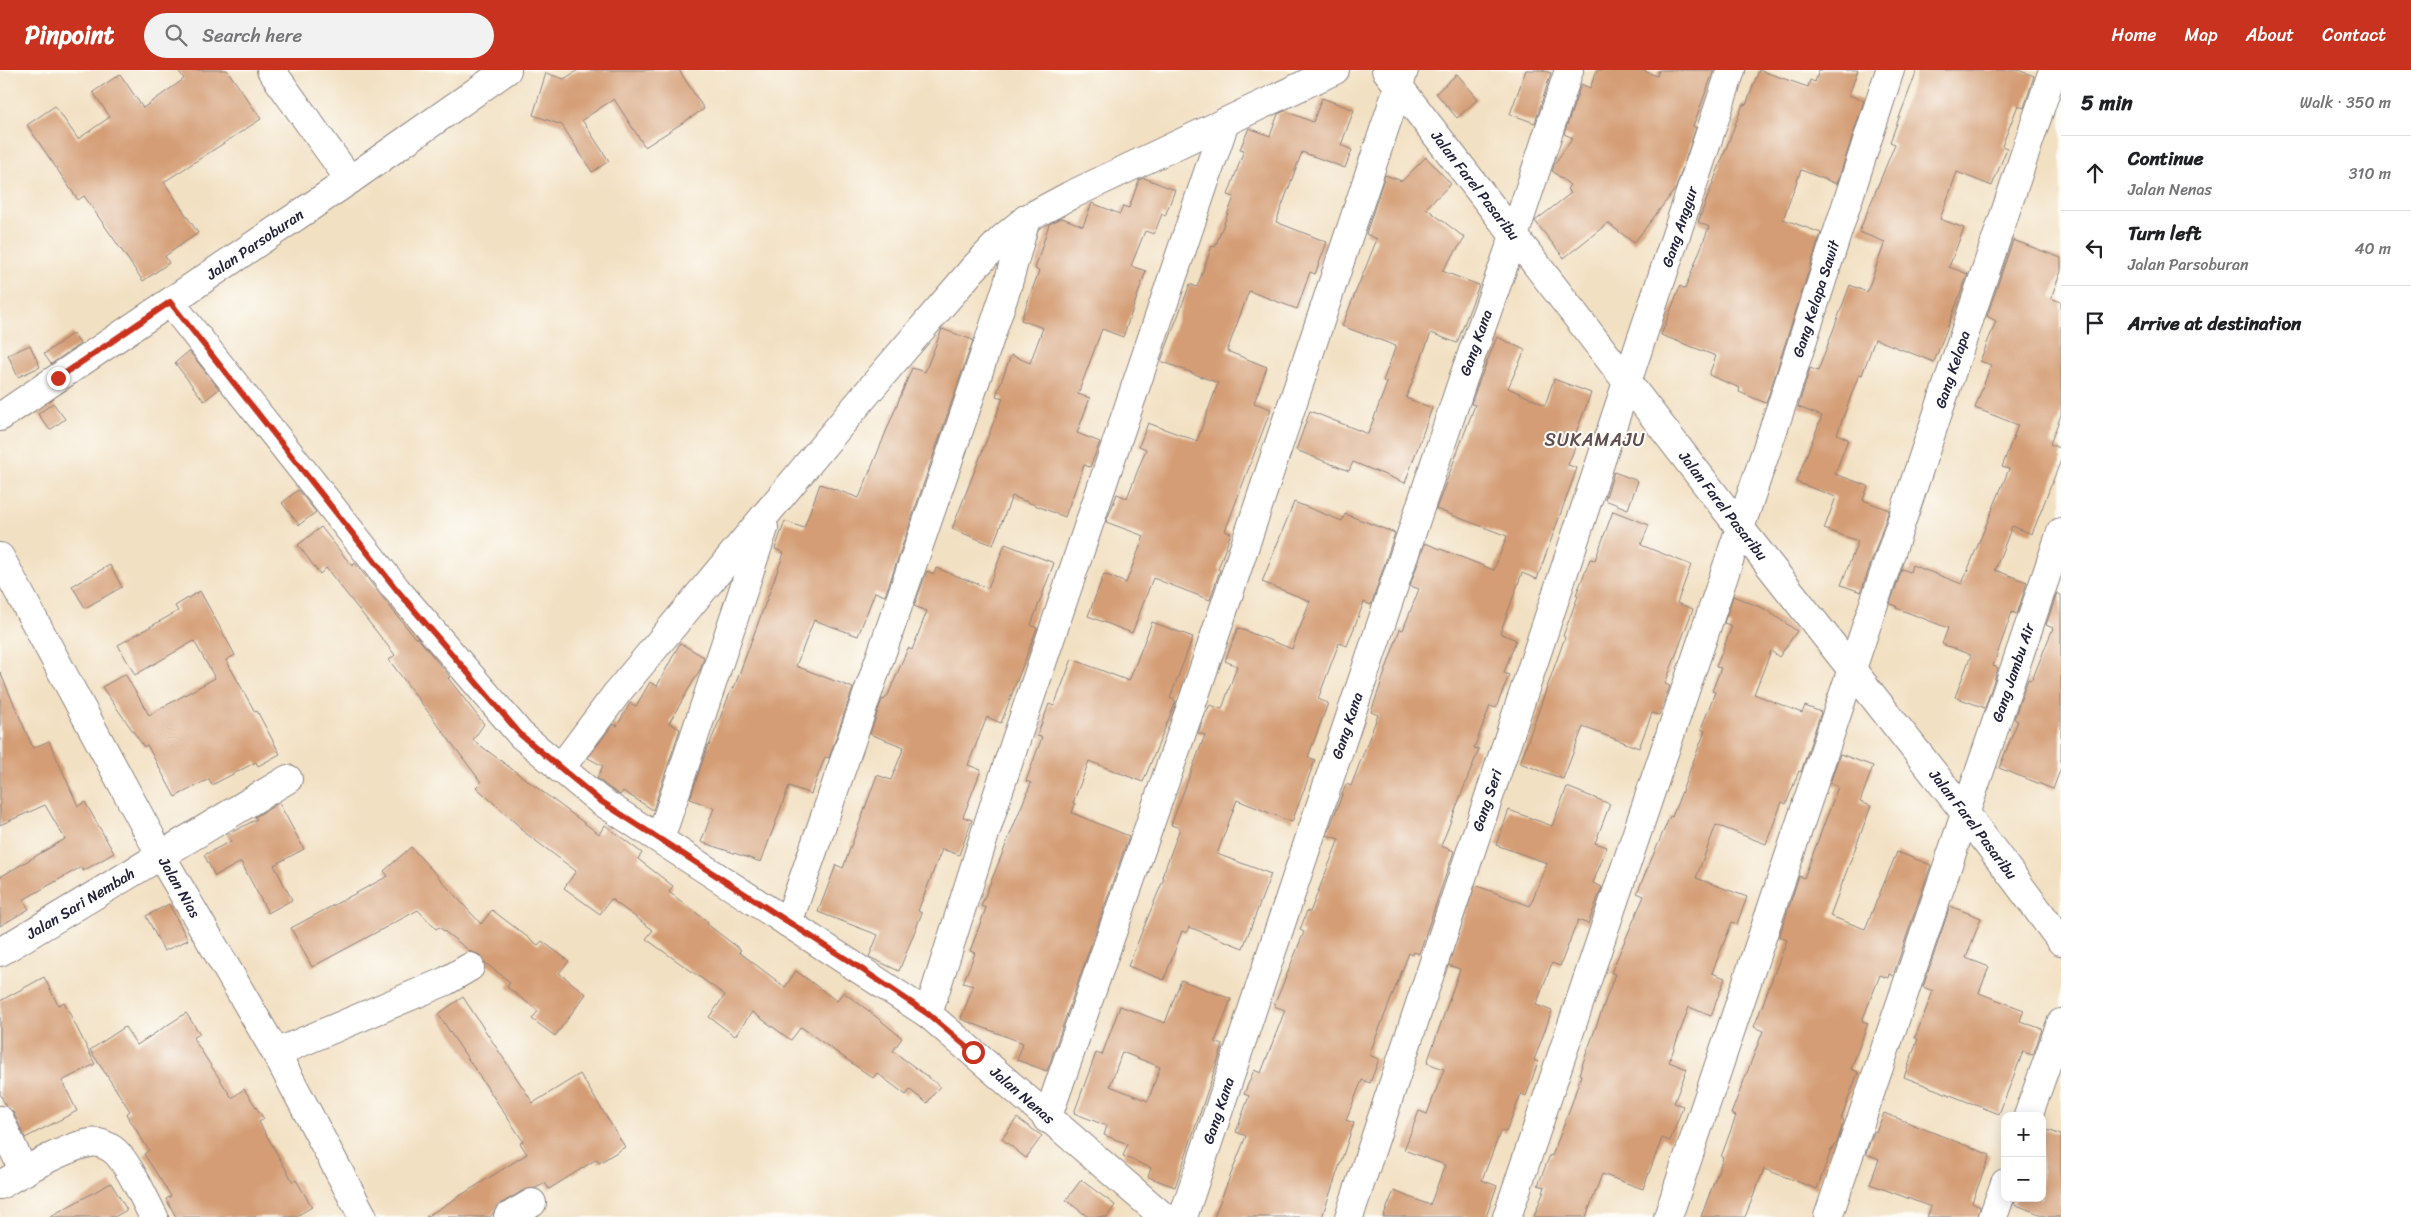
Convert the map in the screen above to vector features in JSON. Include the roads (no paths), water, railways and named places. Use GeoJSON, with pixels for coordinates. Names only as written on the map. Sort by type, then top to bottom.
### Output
{"type":"FeatureCollection","features":[{"type":"Feature","properties":{"kind":"street"},"geometry":{"type":"LineString","coordinates":[[270,70],[350,180]]}},
{"type":"Feature","properties":{"kind":"street","name":"Jalan Parsoburan"},"geometry":{"type":"LineString","coordinates":[[0,417],[350,180],[508,70]]}},
{"type":"Feature","properties":{"kind":"street"},"geometry":{"type":"LineString","coordinates":[[560,769],[617,693],[770,512],[883,374],[973,269],[1003,238],[1026,219],[1069,196],[1335,70]]}},
{"type":"Feature","properties":{"kind":"street","name":"Gang Kana"},"geometry":{"type":"LineString","coordinates":[[1183,1217],[1462,379],[1514,236],[1569,70]]}},
{"type":"Feature","properties":{"kind":"street","name":"Gang Anggur"},"geometry":{"type":"LineString","coordinates":[[1629,384],[1731,70]]}},
{"type":"Feature","properties":{"kind":"street","name":"Gang Kelapa Sawit"},"geometry":{"type":"LineString","coordinates":[[1507,1217],[1740,528],[1890,70]]}},
{"type":"Feature","properties":{"kind":"street","name":"Gang Kelapa"},"geometry":{"type":"LineString","coordinates":[[1668,1217],[2053,70]]}},
{"type":"Feature","properties":{"kind":"street"},"geometry":{"type":"LineString","coordinates":[[1047,1119],[1195,695],[1396,76]]}},
{"type":"Feature","properties":{"kind":"street","name":"Jalan Farel Pasaribu"},"geometry":{"type":"LineString","coordinates":[[1396,76],[1514,236],[1851,670],[1966,814],[2061,941]]}},
{"type":"Feature","properties":{"kind":"street"},"geometry":{"type":"LineString","coordinates":[[928,1014],[1000,786],[1225,122]]}},
{"type":"Feature","properties":{"kind":"street"},"geometry":{"type":"LineString","coordinates":[[788,923],[960,427],[1006,287],[1026,219]]}},
{"type":"Feature","properties":{"kind":"street","name":"Jalan Nenas"},"geometry":{"type":"LineString","coordinates":[[170,302],[397,590],[521,735],[599,800],[928,1014],[1047,1119],[1164,1217]]}},
{"type":"Feature","properties":{"kind":"street","name":"Gang Seri"},"geometry":{"type":"LineString","coordinates":[[1349,1217],[1442,929],[1629,384]]}},
{"type":"Feature","properties":{"kind":"street"},"geometry":{"type":"LineString","coordinates":[[660,840],[770,512]]}},
{"type":"Feature","properties":{"kind":"street","name":"Gang Jambu Air"},"geometry":{"type":"LineString","coordinates":[[1828,1217],[2061,532]]}},
{"type":"Feature","properties":{"kind":"street","name":"Jalan Nias"},"geometry":{"type":"LineString","coordinates":[[0,557],[160,854],[276,1053],[363,1217]]}},
{"type":"Feature","properties":{"kind":"street","name":"Jalan Sari Nembah"},"geometry":{"type":"LineString","coordinates":[[0,952],[160,854],[288,779]]}},
{"type":"Feature","properties":{"kind":"street"},"geometry":{"type":"LineString","coordinates":[[276,1053],[446,981],[470,967]]}},
{"type":"Feature","properties":{"kind":"street"},"geometry":{"type":"LineString","coordinates":[[2029,1112],[2061,1023]]}},
{"type":"Feature","properties":{"kind":"street"},"geometry":{"type":"LineString","coordinates":[[0,1120],[24,1172]]}},
{"type":"Feature","properties":{"kind":"street"},"geometry":{"type":"LineString","coordinates":[[0,1185],[77,1147],[92,1142],[103,1144],[113,1149],[122,1161],[154,1217]]}},
{"type":"Feature","properties":{"kind":"street"},"geometry":{"type":"LineString","coordinates":[[1993,1217],[2001,1194]]}},
{"type":"Feature","properties":{"kind":"street"},"geometry":{"type":"LineString","coordinates":[[508,1217],[532,1203]]}},
{"type":"Feature","properties":{"kind":"district","name":"SUKAMAJU"},"geometry":{"type":"Point","coordinates":[1595,440]}}]}
